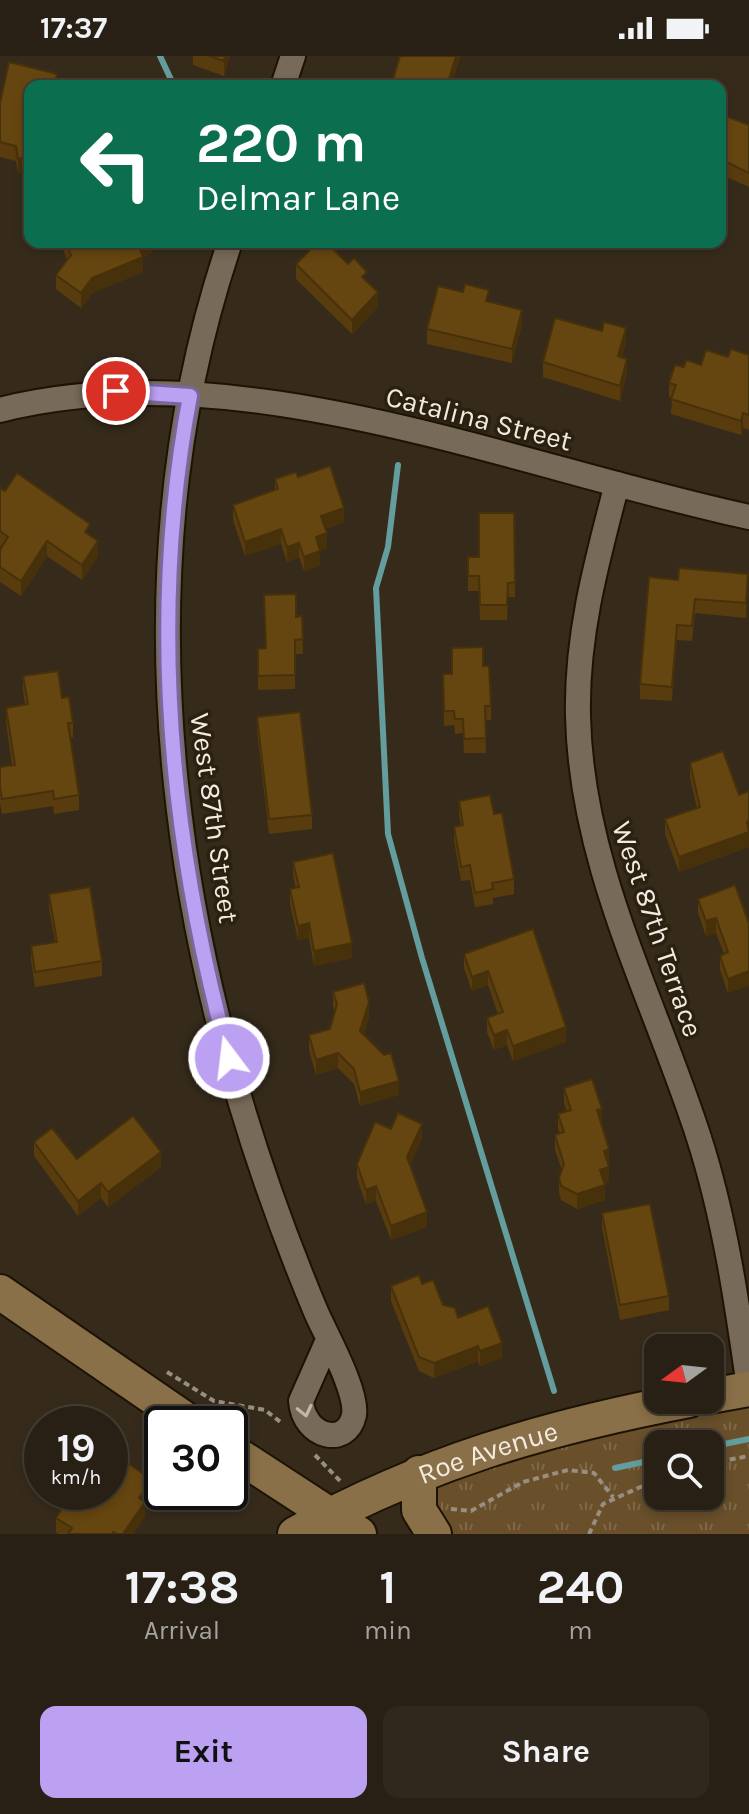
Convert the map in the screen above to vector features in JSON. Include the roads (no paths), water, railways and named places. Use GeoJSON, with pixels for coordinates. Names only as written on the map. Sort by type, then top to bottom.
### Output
{"type":"FeatureCollection","features":[{"type":"Feature","properties":{"kind":"street"},"geometry":{"type":"LineString","coordinates":[[285,80],[293,56]]}},
{"type":"Feature","properties":{"kind":"street","name":"West 87th Street"},"geometry":{"type":"LineString","coordinates":[[228,248],[190,396],[171,526],[167,596],[168,700],[186,859],[202,947],[244,1112],[271,1196],[328,1340]]}},
{"type":"Feature","properties":{"kind":"street","name":"Catalina Street"},"geometry":{"type":"LineString","coordinates":[[0,410],[59,396],[116,391],[316,411],[393,426],[749,517]]}},
{"type":"Feature","properties":{"kind":"street","name":"West 87th Terrace"},"geometry":{"type":"LineString","coordinates":[[617,484],[595,566],[578,678],[584,791],[595,846],[614,904],[714,1186],[728,1246],[749,1388]]}},
{"type":"Feature","properties":{"kind":"street"},"geometry":{"type":"LineString","coordinates":[[0,1292],[166,1406]]}},
{"type":"Feature","properties":{"kind":"street"},"geometry":{"type":"LineString","coordinates":[[724,1393],[749,1388]]}},
{"type":"Feature","properties":{"kind":"street","name":"Roe Avenue"},"geometry":{"type":"LineString","coordinates":[[295,1534],[330,1514],[419,1473],[518,1439],[644,1410]]}},
{"type":"Feature","properties":{"kind":"street"},"geometry":{"type":"LineString","coordinates":[[248,1462],[359,1534]]}},
{"type":"Feature","properties":{"kind":"street"},"geometry":{"type":"LineString","coordinates":[[419,1473],[419,1510],[437,1518]]}},
{"type":"Feature","properties":{"kind":"waterway"},"geometry":{"type":"LineString","coordinates":[[160,56],[171,80]]}},
{"type":"Feature","properties":{"kind":"waterway"},"geometry":{"type":"LineString","coordinates":[[398,465],[388,547],[376,588],[388,834],[422,958],[554,1391]]}},
{"type":"Feature","properties":{"kind":"waterway"},"geometry":{"type":"LineString","coordinates":[[724,1444],[749,1439]]}},
{"type":"Feature","properties":{"kind":"waterway"},"geometry":{"type":"LineString","coordinates":[[615,1468],[644,1462]]}}]}
